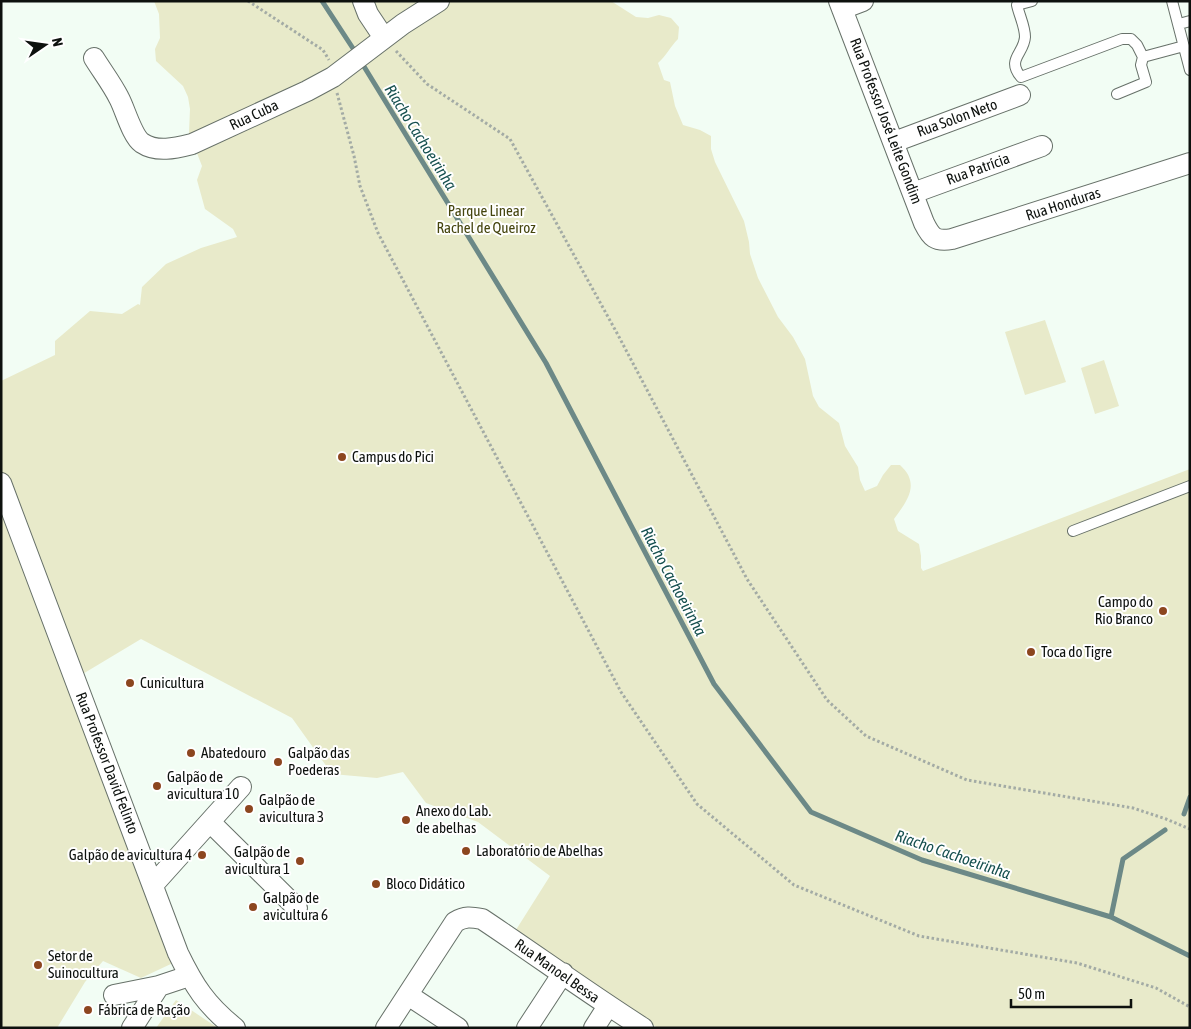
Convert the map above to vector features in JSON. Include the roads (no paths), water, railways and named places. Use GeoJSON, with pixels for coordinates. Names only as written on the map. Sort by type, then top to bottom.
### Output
{"type":"FeatureCollection","features":[{"type":"Feature","properties":{"kind":"street"},"geometry":{"type":"LineString","coordinates":[[363,1],[381,40]]}},
{"type":"Feature","properties":{"kind":"street","name":"Rua Cuba"},"geometry":{"type":"LineString","coordinates":[[94,58],[119,97],[136,134],[142,142],[164,149],[192,144],[307,92],[338,73],[381,40],[439,1]]}},
{"type":"Feature","properties":{"kind":"street"},"geometry":{"type":"LineString","coordinates":[[841,5],[863,1]]}},
{"type":"Feature","properties":{"kind":"street","name":"Rua Professor José Leite Gondim"},"geometry":{"type":"LineString","coordinates":[[841,5],[929,233],[935,239]]}},
{"type":"Feature","properties":{"kind":"street","name":"Rua Solon Neto"},"geometry":{"type":"LineString","coordinates":[[894,142],[1020,95]]}},
{"type":"Feature","properties":{"kind":"street","name":"Rua Patrícia"},"geometry":{"type":"LineString","coordinates":[[913,193],[1042,146]]}},
{"type":"Feature","properties":{"kind":"street","name":"Rua Honduras"},"geometry":{"type":"LineString","coordinates":[[935,239],[943,241],[952,239],[1190,163]]}},
{"type":"Feature","properties":{"kind":"street","name":"Rua Professor David Felinto"},"geometry":{"type":"LineString","coordinates":[[1,483],[178,953],[189,976],[202,996],[222,1018],[236,1028]]}},
{"type":"Feature","properties":{"kind":"street"},"geometry":{"type":"LineString","coordinates":[[152,885],[241,787]]}},
{"type":"Feature","properties":{"kind":"street"},"geometry":{"type":"LineString","coordinates":[[210,822],[297,908]]}},
{"type":"Feature","properties":{"kind":"street","name":"Rua Manoel Bessa"},"geometry":{"type":"LineString","coordinates":[[408,995],[455,922],[471,917],[482,920],[643,1028]]}},
{"type":"Feature","properties":{"kind":"street"},"geometry":{"type":"LineString","coordinates":[[527,1028],[562,973]]}},
{"type":"Feature","properties":{"kind":"street"},"geometry":{"type":"LineString","coordinates":[[114,995],[159,986],[189,976]]}},
{"type":"Feature","properties":{"kind":"street"},"geometry":{"type":"LineString","coordinates":[[132,1028],[159,986]]}},
{"type":"Feature","properties":{"kind":"street"},"geometry":{"type":"LineString","coordinates":[[386,1028],[408,995],[458,1028]]}},
{"type":"Feature","properties":{"kind":"street"},"geometry":{"type":"LineString","coordinates":[[594,1028],[608,1006]]}},
{"type":"Feature","properties":{"kind":"lane"},"geometry":{"type":"LineString","coordinates":[[1032,1],[1017,5],[1025,35],[1022,48],[1014,61],[1021,77],[1128,38],[1137,45],[1142,57],[1141,68],[1146,82],[1117,94]]}},
{"type":"Feature","properties":{"kind":"lane"},"geometry":{"type":"LineString","coordinates":[[1172,1],[1190,70]]}},
{"type":"Feature","properties":{"kind":"lane"},"geometry":{"type":"LineString","coordinates":[[1179,24],[1190,21]]}},
{"type":"Feature","properties":{"kind":"lane"},"geometry":{"type":"LineString","coordinates":[[1142,57],[1184,46]]}},
{"type":"Feature","properties":{"kind":"lane"},"geometry":{"type":"LineString","coordinates":[[1073,531],[1190,486]]}},
{"type":"Feature","properties":{"kind":"waterway","name":"Riacho Cachoeirinha"},"geometry":{"type":"LineString","coordinates":[[322,1],[356,53]]}},
{"type":"Feature","properties":{"kind":"waterway","name":"Riacho Cachoeirinha"},"geometry":{"type":"LineString","coordinates":[[360,60],[546,363],[714,684],[811,812],[922,860],[1111,917],[1190,956]]}},
{"type":"Feature","properties":{"kind":"waterway"},"geometry":{"type":"LineString","coordinates":[[1184,814],[1190,797]]}},
{"type":"Feature","properties":{"kind":"waterway"},"geometry":{"type":"LineString","coordinates":[[1111,917],[1123,859],[1165,830]]}},
{"type":"Feature","properties":{"kind":"place","name":"Campus do Pici"},"geometry":{"type":"Point","coordinates":[342,457]}},
{"type":"Feature","properties":{"kind":"place","name":"Campo do Rio Branco"},"geometry":{"type":"Point","coordinates":[1163,611]}},
{"type":"Feature","properties":{"kind":"place","name":"Toca do Tigre"},"geometry":{"type":"Point","coordinates":[1031,652]}},
{"type":"Feature","properties":{"kind":"place","name":"Cunicultura"},"geometry":{"type":"Point","coordinates":[130,683]}},
{"type":"Feature","properties":{"kind":"place","name":"Abatedouro"},"geometry":{"type":"Point","coordinates":[191,753]}},
{"type":"Feature","properties":{"kind":"place","name":"Galpão das Poederas"},"geometry":{"type":"Point","coordinates":[278,762]}},
{"type":"Feature","properties":{"kind":"place","name":"Galpão de avicultura 10"},"geometry":{"type":"Point","coordinates":[157,786]}},
{"type":"Feature","properties":{"kind":"place","name":"Galpão de avicultura 3"},"geometry":{"type":"Point","coordinates":[249,809]}},
{"type":"Feature","properties":{"kind":"place","name":"Anexo do Lab. de abelhas"},"geometry":{"type":"Point","coordinates":[406,820]}},
{"type":"Feature","properties":{"kind":"place","name":"Laboratório de Abelhas"},"geometry":{"type":"Point","coordinates":[466,851]}},
{"type":"Feature","properties":{"kind":"place","name":"Galpão de avicultura 4"},"geometry":{"type":"Point","coordinates":[202,855]}},
{"type":"Feature","properties":{"kind":"place","name":"Galpão de avicultura 1"},"geometry":{"type":"Point","coordinates":[300,861]}},
{"type":"Feature","properties":{"kind":"place","name":"Bloco Didático"},"geometry":{"type":"Point","coordinates":[376,884]}},
{"type":"Feature","properties":{"kind":"place","name":"Galpão de avicultura 6"},"geometry":{"type":"Point","coordinates":[253,907]}},
{"type":"Feature","properties":{"kind":"place","name":"Setor de Suinocultura"},"geometry":{"type":"Point","coordinates":[38,965]}},
{"type":"Feature","properties":{"kind":"place","name":"Fábrica de Ração"},"geometry":{"type":"Point","coordinates":[88,1010]}},
{"type":"Feature","properties":{"kind":"park label","name":"Parque Linear Rachel de Queiroz"},"geometry":{"type":"Point","coordinates":[486,220]}}]}
